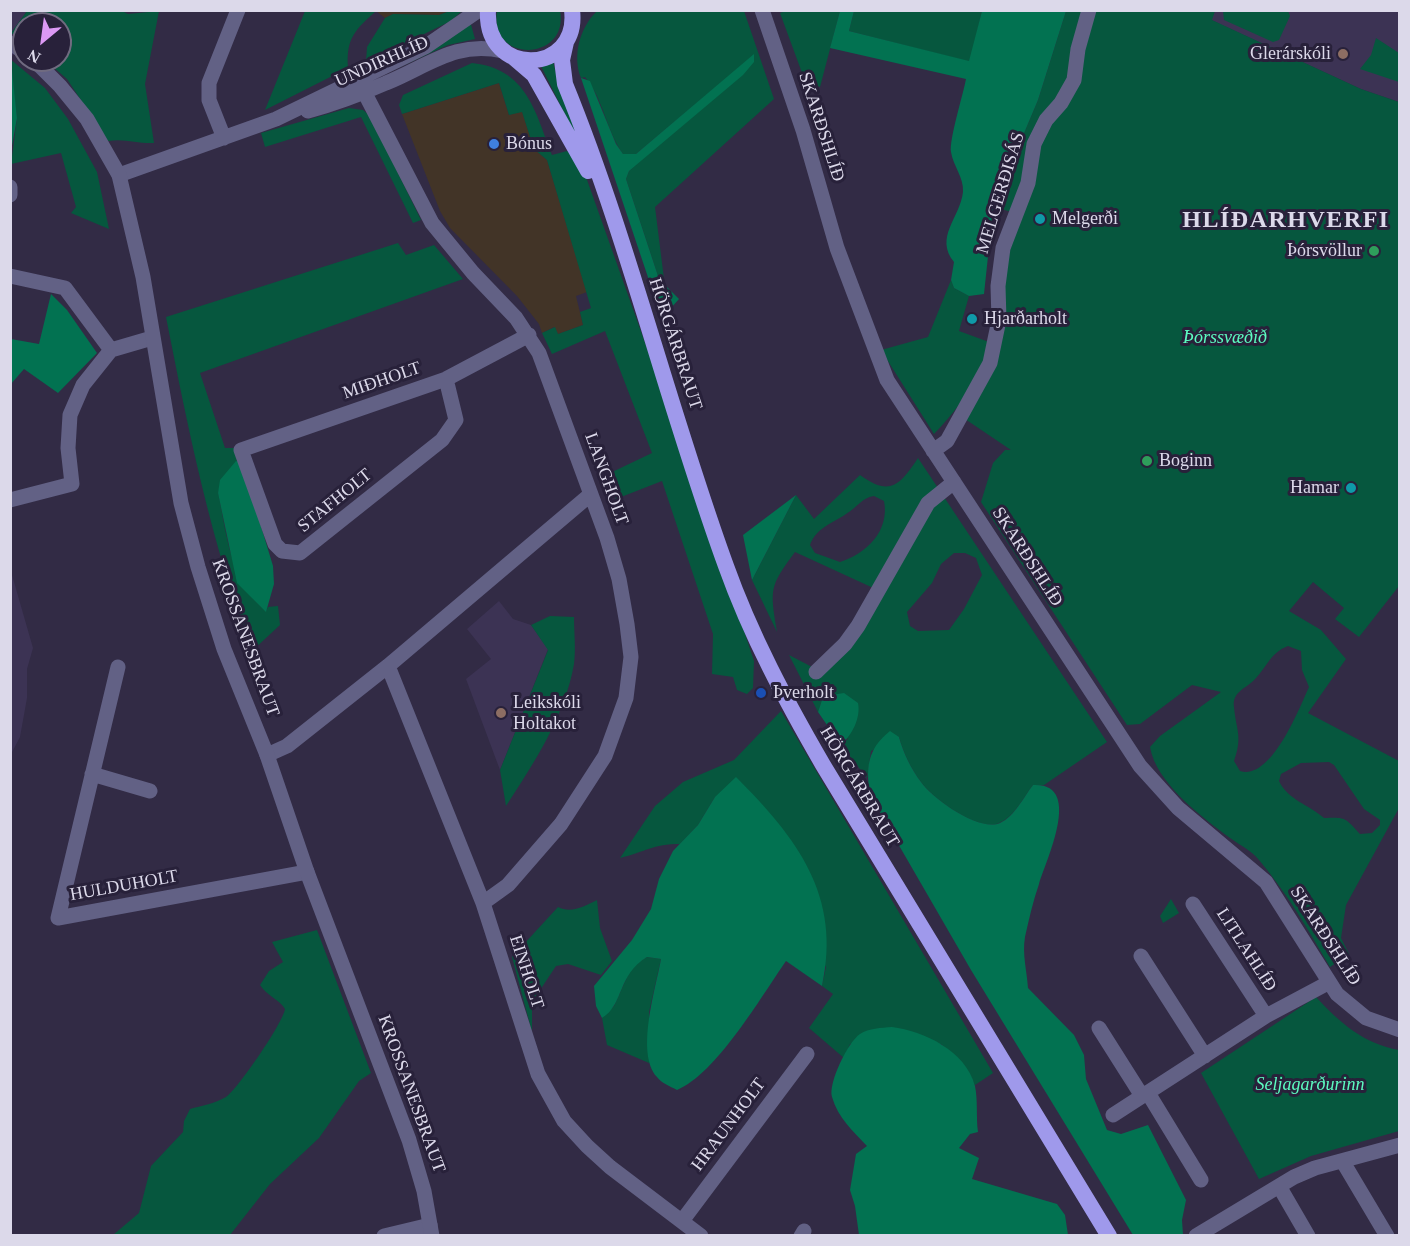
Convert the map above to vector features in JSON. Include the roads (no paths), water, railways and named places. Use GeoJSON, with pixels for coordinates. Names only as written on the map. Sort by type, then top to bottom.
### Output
{"type":"FeatureCollection","features":[{"type":"Feature","properties":{"kind":"highway","name":"HÖRGÁRBRAUT"},"geometry":{"type":"LineString","coordinates":[[488,10],[490,33],[508,54],[534,75],[546,93],[612,217]]}},
{"type":"Feature","properties":{"kind":"highway","name":"HÖRGÁRBRAUT"},"geometry":{"type":"LineString","coordinates":[[574,13],[562,60],[566,84],[648,318],[726,567],[786,700],[1091,1210],[1109,1236]]}},
{"type":"Feature","properties":{"kind":"highway"},"geometry":{"type":"LineString","coordinates":[[508,54],[530,61],[548,57],[566,42]]}},
{"type":"Feature","properties":{"kind":"highway","name":"HÖRGÁRBRAUT"},"geometry":{"type":"LineString","coordinates":[[1091,1210],[1103,1236]]}},
{"type":"Feature","properties":{"kind":"street"},"geometry":{"type":"LineString","coordinates":[[224,138],[209,100],[209,83],[238,10]]}},
{"type":"Feature","properties":{"kind":"street","name":"UNDIRHLÍÐ"},"geometry":{"type":"LineString","coordinates":[[361,86],[425,47],[479,10]]}},
{"type":"Feature","properties":{"kind":"street","name":"SKARÐSHLÍÐ"},"geometry":{"type":"LineString","coordinates":[[762,10],[802,130],[837,248],[886,380],[1140,766],[1178,808],[1266,882],[1328,983],[1356,1011],[1378,1024],[1400,1030]]}},
{"type":"Feature","properties":{"kind":"street","name":"MELGERÐISÁS"},"geometry":{"type":"LineString","coordinates":[[933,451],[948,441],[990,363],[999,320],[999,269],[1003,248],[1028,183],[1034,144],[1046,120],[1061,103],[1074,80],[1078,49],[1089,10]]}},
{"type":"Feature","properties":{"kind":"street","name":"UNDIRHLÍÐ"},"geometry":{"type":"LineString","coordinates":[[118,175],[276,119],[456,51],[483,47],[508,54]]}},
{"type":"Feature","properties":{"kind":"street","name":"KROSSANESBRAUT"},"geometry":{"type":"LineString","coordinates":[[46,72],[87,119],[118,175],[143,277],[181,503],[198,567],[224,649],[267,755],[307,872],[409,1140],[424,1191],[431,1230]]}},
{"type":"Feature","properties":{"kind":"street","name":"LANGHOLT"},"geometry":{"type":"LineString","coordinates":[[361,86],[432,224],[530,335],[539,353],[591,494],[619,579],[627,624],[630,657],[626,698],[605,756],[566,816],[508,885],[483,903]]}},
{"type":"Feature","properties":{"kind":"street"},"geometry":{"type":"LineString","coordinates":[[10,187],[10,195]]}},
{"type":"Feature","properties":{"kind":"street"},"geometry":{"type":"LineString","coordinates":[[10,276],[65,288],[111,350]]}},
{"type":"Feature","properties":{"kind":"street","name":"MIÐHOLT"},"geometry":{"type":"LineString","coordinates":[[242,450],[446,380],[530,335]]}},
{"type":"Feature","properties":{"kind":"street"},"geometry":{"type":"LineString","coordinates":[[10,500],[72,484],[68,448],[70,415],[83,385],[111,350],[152,338]]}},
{"type":"Feature","properties":{"kind":"street","name":"STAFHOLT"},"geometry":{"type":"LineString","coordinates":[[242,450],[275,544],[282,551],[300,553],[451,431],[456,420],[446,380]]}},
{"type":"Feature","properties":{"kind":"street"},"geometry":{"type":"LineString","coordinates":[[816,672],[845,644],[858,626],[928,503],[954,482]]}},
{"type":"Feature","properties":{"kind":"street"},"geometry":{"type":"LineString","coordinates":[[267,755],[288,746],[388,666],[591,494]]}},
{"type":"Feature","properties":{"kind":"street","name":"EINHOLT"},"geometry":{"type":"LineString","coordinates":[[388,666],[483,903],[538,1074],[564,1121],[610,1167],[701,1236]]}},
{"type":"Feature","properties":{"kind":"street","name":"HULDUHOLT"},"geometry":{"type":"LineString","coordinates":[[118,667],[58,918],[307,872]]}},
{"type":"Feature","properties":{"kind":"street"},"geometry":{"type":"LineString","coordinates":[[92,774],[150,791]]}},
{"type":"Feature","properties":{"kind":"street","name":"LITLAHLÍÐ"},"geometry":{"type":"LineString","coordinates":[[1193,904],[1266,1016]]}},
{"type":"Feature","properties":{"kind":"street"},"geometry":{"type":"LineString","coordinates":[[1141,956],[1205,1056]]}},
{"type":"Feature","properties":{"kind":"street","name":"LITLAHLÍÐ"},"geometry":{"type":"LineString","coordinates":[[1113,1115],[1266,1016],[1328,983]]}},
{"type":"Feature","properties":{"kind":"street"},"geometry":{"type":"LineString","coordinates":[[1099,1028],[1201,1180]]}},
{"type":"Feature","properties":{"kind":"street","name":"HRAUNHOLT"},"geometry":{"type":"LineString","coordinates":[[682,1221],[807,1054]]}},
{"type":"Feature","properties":{"kind":"street"},"geometry":{"type":"LineString","coordinates":[[1196,1236],[1279,1186],[1315,1168],[1343,1162],[1400,1144]]}},
{"type":"Feature","properties":{"kind":"street"},"geometry":{"type":"LineString","coordinates":[[1343,1162],[1387,1236]]}},
{"type":"Feature","properties":{"kind":"street"},"geometry":{"type":"LineString","coordinates":[[1279,1186],[1308,1236]]}},
{"type":"Feature","properties":{"kind":"street"},"geometry":{"type":"LineString","coordinates":[[1219,1222],[1227,1236]]}},
{"type":"Feature","properties":{"kind":"street"},"geometry":{"type":"LineString","coordinates":[[384,1236],[431,1230]]}},
{"type":"Feature","properties":{"kind":"place","name":"Glerárskóli"},"geometry":{"type":"Point","coordinates":[1343,54]}},
{"type":"Feature","properties":{"kind":"place","name":"Bónus"},"geometry":{"type":"Point","coordinates":[494,144]}},
{"type":"Feature","properties":{"kind":"place","name":"Melgerði"},"geometry":{"type":"Point","coordinates":[1040,219]}},
{"type":"Feature","properties":{"kind":"place","name":"Þórsvöllur"},"geometry":{"type":"Point","coordinates":[1374,251]}},
{"type":"Feature","properties":{"kind":"place","name":"Hjarðarholt"},"geometry":{"type":"Point","coordinates":[972,319]}},
{"type":"Feature","properties":{"kind":"place","name":"Boginn"},"geometry":{"type":"Point","coordinates":[1147,461]}},
{"type":"Feature","properties":{"kind":"place","name":"Hamar"},"geometry":{"type":"Point","coordinates":[1351,488]}},
{"type":"Feature","properties":{"kind":"place","name":"Þverholt"},"geometry":{"type":"Point","coordinates":[761,693]}},
{"type":"Feature","properties":{"kind":"place","name":"Leikskóli Holtakot"},"geometry":{"type":"Point","coordinates":[501,713]}},
{"type":"Feature","properties":{"kind":"district","name":"HLÍÐARHVERFI"},"geometry":{"type":"Point","coordinates":[1286,221]}},
{"type":"Feature","properties":{"kind":"park label","name":"Þórssvæðið"},"geometry":{"type":"Point","coordinates":[1225,338]}},
{"type":"Feature","properties":{"kind":"park label","name":"Seljagarðurinn"},"geometry":{"type":"Point","coordinates":[1310,1085]}}]}
